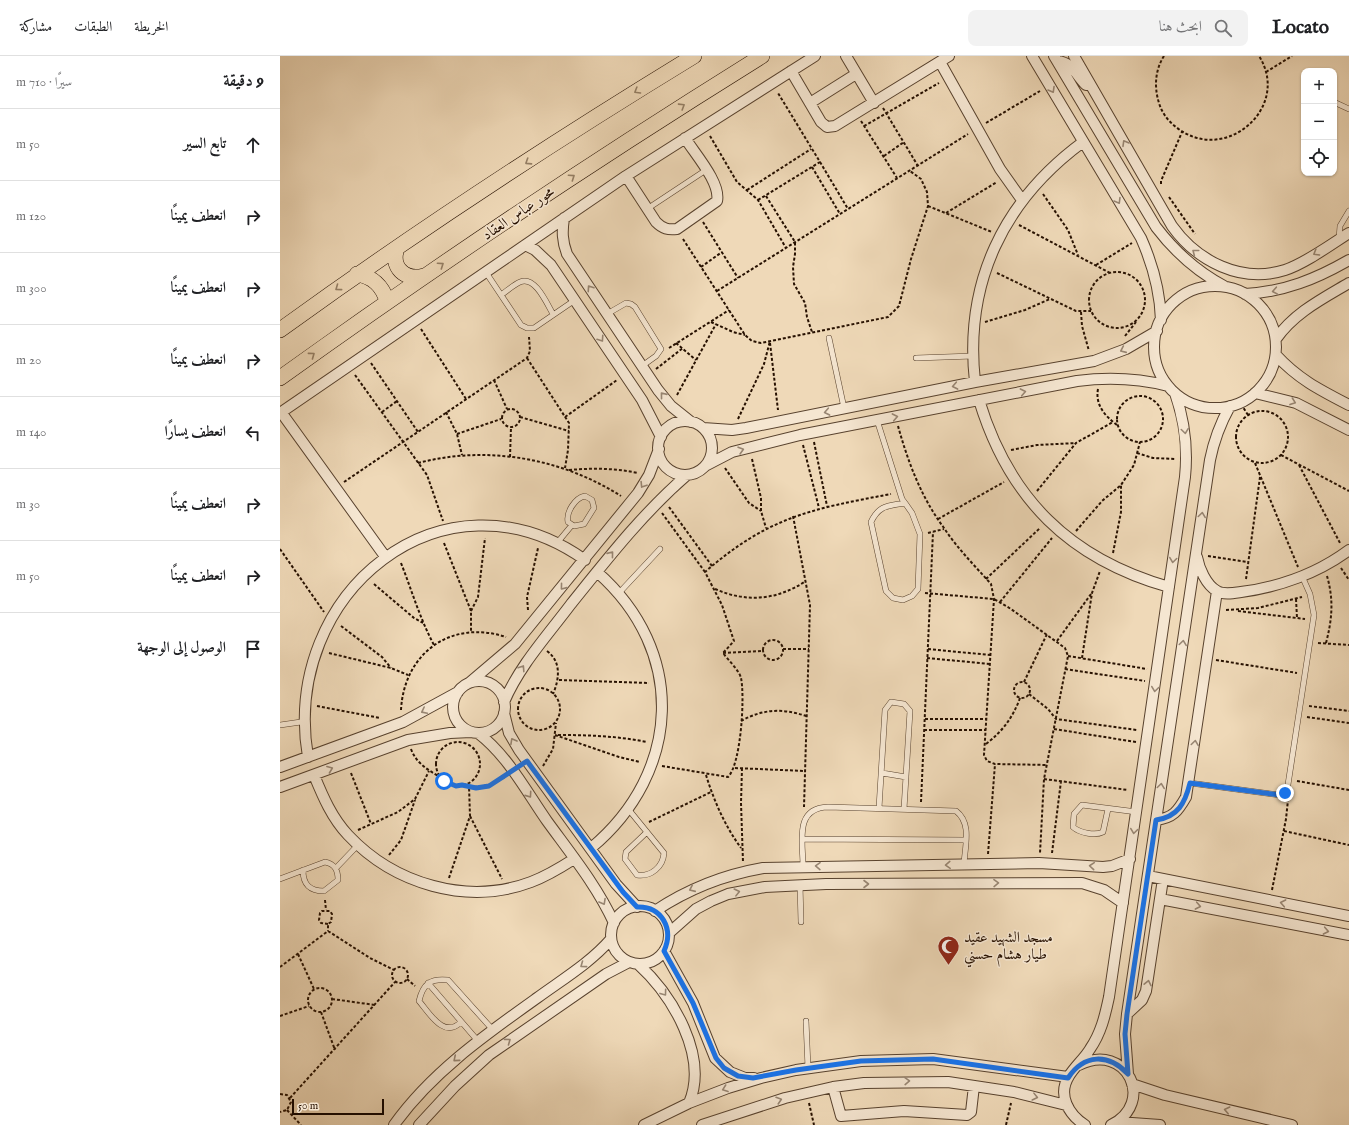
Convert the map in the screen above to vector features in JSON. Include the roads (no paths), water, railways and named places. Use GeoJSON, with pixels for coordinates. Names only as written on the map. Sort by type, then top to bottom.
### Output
{"type":"FeatureCollection","features":[{"type":"Feature","properties":{"kind":"main road"},"geometry":{"type":"LineString","coordinates":[[280,330],[357,274],[608,109],[694,56]]}},
{"type":"Feature","properties":{"kind":"main road","name":"محور عباس العقاد"},"geometry":{"type":"LineString","coordinates":[[280,378],[387,301],[630,138],[762,56]]}},
{"type":"Feature","properties":{"kind":"main road"},"geometry":{"type":"LineString","coordinates":[[397,248],[395,253],[396,264],[402,273],[413,278],[424,276]]}},
{"type":"Feature","properties":{"kind":"main road"},"geometry":{"type":"LineString","coordinates":[[357,274],[376,282],[385,293],[387,301]]}},
{"type":"Feature","properties":{"kind":"street"},"geometry":{"type":"LineString","coordinates":[[384,555],[280,412],[626,176],[815,56]]}},
{"type":"Feature","properties":{"kind":"street"},"geometry":{"type":"LineString","coordinates":[[846,56],[856,74],[876,102]]}},
{"type":"Feature","properties":{"kind":"street"},"geometry":{"type":"LineString","coordinates":[[1032,56],[1140,238],[1152,265],[1157,283],[1161,320]]}},
{"type":"Feature","properties":{"kind":"street"},"geometry":{"type":"LineString","coordinates":[[1074,56],[1172,226],[1188,246],[1207,260],[1241,272],[1274,272],[1295,265],[1349,233]]}},
{"type":"Feature","properties":{"kind":"street"},"geometry":{"type":"LineString","coordinates":[[791,71],[821,122],[827,127],[835,126],[945,59],[949,77],[1005,177],[1022,200]]}},
{"type":"Feature","properties":{"kind":"street"},"geometry":{"type":"LineString","coordinates":[[1055,59],[1071,67],[1085,84],[1096,94]]}},
{"type":"Feature","properties":{"kind":"street"},"geometry":{"type":"LineString","coordinates":[[1055,59],[1156,227],[1176,251],[1191,265],[1225,287],[1245,294],[1254,300],[1269,318],[1276,339],[1276,355],[1268,376],[1255,393],[1241,402],[1230,406],[1211,408],[1192,404],[1168,386],[1158,369],[1154,350],[1156,331],[1161,320],[1170,307],[1181,297],[1195,290],[1210,287],[1225,287]]}},
{"type":"Feature","properties":{"kind":"street"},"geometry":{"type":"LineString","coordinates":[[810,103],[856,74]]}},
{"type":"Feature","properties":{"kind":"street"},"geometry":{"type":"LineString","coordinates":[[626,176],[647,209],[662,228],[669,230],[677,229],[699,215],[717,201],[718,196],[715,184],[685,138]]}},
{"type":"Feature","properties":{"kind":"street"},"geometry":{"type":"LineString","coordinates":[[975,382],[973,356],[974,324],[980,286],[1000,235],[1008,220],[1035,184],[1066,155],[1083,142]]}},
{"type":"Feature","properties":{"kind":"street"},"geometry":{"type":"LineString","coordinates":[[564,218],[562,230],[563,242],[567,254],[645,371],[671,406],[691,422],[703,428],[732,430],[779,422],[975,382],[1094,361],[1126,349],[1156,331]]}},
{"type":"Feature","properties":{"kind":"street"},"geometry":{"type":"LineString","coordinates":[[525,245],[544,256],[551,265],[649,412],[661,438]]}},
{"type":"Feature","properties":{"kind":"street"},"geometry":{"type":"LineString","coordinates":[[1245,294],[1261,293],[1297,286],[1347,260]]}},
{"type":"Feature","properties":{"kind":"street"},"geometry":{"type":"LineString","coordinates":[[1276,339],[1287,325],[1303,311],[1349,283]]}},
{"type":"Feature","properties":{"kind":"street"},"geometry":{"type":"LineString","coordinates":[[1276,355],[1288,369],[1303,380],[1349,406]]}},
{"type":"Feature","properties":{"kind":"street"},"geometry":{"type":"LineString","coordinates":[[504,702],[519,672],[597,572],[658,501],[687,475],[700,470],[718,458],[800,435],[1100,378],[1123,378],[1168,386]]}},
{"type":"Feature","properties":{"kind":"street"},"geometry":{"type":"LineString","coordinates":[[1072,1125],[1064,1096],[1068,1078],[1079,1065],[1099,1033],[1105,1016],[1156,682],[1187,458],[1185,426],[1176,393]]}},
{"type":"Feature","properties":{"kind":"street"},"geometry":{"type":"LineString","coordinates":[[1255,393],[1296,403],[1349,430]]}},
{"type":"Feature","properties":{"kind":"street"},"geometry":{"type":"LineString","coordinates":[[979,400],[987,427],[998,453],[1012,477],[1029,500],[1048,520],[1069,539],[1106,563],[1135,576],[1169,587]]}},
{"type":"Feature","properties":{"kind":"street"},"geometry":{"type":"LineString","coordinates":[[1115,1124],[1125,1116],[1131,1105],[1134,1092],[1128,1074],[1125,1034],[1127,1014],[1214,441],[1220,423],[1230,406]]}},
{"type":"Feature","properties":{"kind":"street"},"geometry":{"type":"LineString","coordinates":[[280,767],[403,722],[458,692],[469,683],[515,644],[585,560],[649,475],[659,450],[661,438],[670,426],[677,423],[691,422]]}},
{"type":"Feature","properties":{"kind":"street"},"geometry":{"type":"LineString","coordinates":[[703,428],[712,444],[711,456],[705,466]]}},
{"type":"Feature","properties":{"kind":"street"},"geometry":{"type":"LineString","coordinates":[[659,450],[665,465],[679,474],[687,475]]}},
{"type":"Feature","properties":{"kind":"street"},"geometry":{"type":"LineString","coordinates":[[308,758],[301,722],[300,703],[302,685],[310,648],[326,614],[336,599],[360,573],[384,555],[394,548],[414,539],[443,530],[487,526],[523,531],[540,536],[557,543],[585,560]]}},
{"type":"Feature","properties":{"kind":"street"},"geometry":{"type":"LineString","coordinates":[[1196,554],[1203,574],[1217,591],[1229,593],[1264,589],[1302,576],[1335,560],[1347,551]]}},
{"type":"Feature","properties":{"kind":"street"},"geometry":{"type":"LineString","coordinates":[[591,848],[613,828],[629,810],[638,795],[652,764],[658,745],[661,718],[660,684],[650,644],[642,626],[619,593],[597,572]]}},
{"type":"Feature","properties":{"kind":"street"},"geometry":{"type":"LineString","coordinates":[[1156,820],[1168,818],[1179,809],[1186,797],[1190,783],[1217,591]]}},
{"type":"Feature","properties":{"kind":"street"},"geometry":{"type":"LineString","coordinates":[[469,683],[482,681],[499,690],[504,702],[504,713],[514,742],[616,884],[637,907]]}},
{"type":"Feature","properties":{"kind":"street"},"geometry":{"type":"LineString","coordinates":[[458,692],[454,699],[454,715],[461,725],[493,746],[513,771],[600,896],[614,923]]}},
{"type":"Feature","properties":{"kind":"street"},"geometry":{"type":"LineString","coordinates":[[280,787],[408,740],[443,734],[474,733],[492,730],[501,720],[504,713]]}},
{"type":"Feature","properties":{"kind":"street"},"geometry":{"type":"LineString","coordinates":[[314,775],[326,803],[348,835],[382,864],[402,876],[446,889],[466,891],[507,888],[531,882],[553,872],[574,859]]}},
{"type":"Feature","properties":{"kind":"street"},"geometry":{"type":"LineString","coordinates":[[655,911],[686,892],[720,878],[743,871],[763,868],[987,863],[1051,863],[1103,867],[1112,866],[1130,859]]}},
{"type":"Feature","properties":{"kind":"street"},"geometry":{"type":"LineString","coordinates":[[1148,876],[1349,916]]}},
{"type":"Feature","properties":{"kind":"street"},"geometry":{"type":"LineString","coordinates":[[1127,1014],[1142,1000],[1146,991],[1163,879]]}},
{"type":"Feature","properties":{"kind":"street"},"geometry":{"type":"LineString","coordinates":[[669,933],[696,909],[728,894],[751,888],[800,884],[1082,883],[1104,890],[1123,903]]}},
{"type":"Feature","properties":{"kind":"street"},"geometry":{"type":"LineString","coordinates":[[1160,899],[1349,935]]}},
{"type":"Feature","properties":{"kind":"street"},"geometry":{"type":"LineString","coordinates":[[419,1125],[455,1086],[489,1055],[606,974],[634,963],[656,960],[664,951],[669,939],[669,933],[664,920],[655,911],[643,906],[623,912],[614,923],[611,939],[616,953],[634,963],[654,980],[668,999],[688,1041],[696,1075],[695,1085],[689,1103]]}},
{"type":"Feature","properties":{"kind":"street"},"geometry":{"type":"LineString","coordinates":[[394,1125],[442,1071],[478,1041],[593,958],[611,939]]}},
{"type":"Feature","properties":{"kind":"street"},"geometry":{"type":"LineString","coordinates":[[664,951],[693,1003],[712,1052],[719,1063],[730,1072],[738,1076],[762,1078]]}},
{"type":"Feature","properties":{"kind":"street"},"geometry":{"type":"LineString","coordinates":[[1079,1065],[1089,1060],[1100,1058],[1110,1060],[1120,1066],[1128,1074]]}},
{"type":"Feature","properties":{"kind":"street"},"geometry":{"type":"LineString","coordinates":[[644,1125],[689,1103],[728,1088],[762,1078],[808,1068],[861,1061],[933,1059],[1068,1078]]}},
{"type":"Feature","properties":{"kind":"street"},"geometry":{"type":"LineString","coordinates":[[702,1125],[726,1121],[785,1098],[833,1087],[917,1081],[948,1082],[1014,1092],[1068,1108],[1076,1119],[1085,1125]]}},
{"type":"Feature","properties":{"kind":"street"},"geometry":{"type":"LineString","coordinates":[[1132,1084],[1165,1095],[1292,1125]]}},
{"type":"Feature","properties":{"kind":"street"},"geometry":{"type":"LineString","coordinates":[[833,1087],[841,1116],[904,1111],[968,1115],[971,1112],[974,1086]]}},
{"type":"Feature","properties":{"kind":"street"},"geometry":{"type":"LineString","coordinates":[[1115,1124],[1160,1125]]}},
{"type":"Feature","properties":{"kind":"lane"},"geometry":{"type":"LineString","coordinates":[[1337,103],[1349,108]]}},
{"type":"Feature","properties":{"kind":"lane"},"geometry":{"type":"LineString","coordinates":[[647,209],[706,170]]}},
{"type":"Feature","properties":{"kind":"lane"},"geometry":{"type":"LineString","coordinates":[[1339,239],[1340,226],[1349,211]]}},
{"type":"Feature","properties":{"kind":"lane"},"geometry":{"type":"LineString","coordinates":[[486,271],[521,324],[527,328],[534,328],[575,300]]}},
{"type":"Feature","properties":{"kind":"lane"},"geometry":{"type":"LineString","coordinates":[[501,295],[518,282],[524,280],[530,282],[535,286],[553,314]]}},
{"type":"Feature","properties":{"kind":"lane"},"geometry":{"type":"LineString","coordinates":[[607,314],[626,303],[631,304],[660,346],[659,354],[645,371]]}},
{"type":"Feature","properties":{"kind":"lane"},"geometry":{"type":"LineString","coordinates":[[828,338],[844,408]]}},
{"type":"Feature","properties":{"kind":"lane"},"geometry":{"type":"LineString","coordinates":[[916,358],[973,356]]}},
{"type":"Feature","properties":{"kind":"lane"},"geometry":{"type":"LineString","coordinates":[[877,420],[900,492],[912,513],[920,534],[918,589],[912,596],[903,600],[893,598],[886,591],[871,522],[875,513],[883,507],[905,503]]}},
{"type":"Feature","properties":{"kind":"lane"},"geometry":{"type":"LineString","coordinates":[[584,496],[592,500],[594,508],[584,524],[578,527],[572,525],[568,522],[568,514],[577,498],[584,496]]}},
{"type":"Feature","properties":{"kind":"lane"},"geometry":{"type":"LineString","coordinates":[[557,543],[572,525]]}},
{"type":"Feature","properties":{"kind":"lane"},"geometry":{"type":"LineString","coordinates":[[619,593],[660,549]]}},
{"type":"Feature","properties":{"kind":"lane"},"geometry":{"type":"LineString","coordinates":[[1190,783],[1280,795],[1285,793],[1288,788],[1314,619],[1310,594],[1302,576]]}},
{"type":"Feature","properties":{"kind":"lane"},"geometry":{"type":"LineString","coordinates":[[880,808],[885,710],[891,702],[904,704],[910,711],[904,809]]}},
{"type":"Feature","properties":{"kind":"lane"},"geometry":{"type":"LineString","coordinates":[[280,725],[301,722]]}},
{"type":"Feature","properties":{"kind":"lane"},"geometry":{"type":"LineString","coordinates":[[882,773],[906,777]]}},
{"type":"Feature","properties":{"kind":"lane"},"geometry":{"type":"LineString","coordinates":[[1108,809],[1104,832],[1099,834],[1082,832],[1073,827],[1074,814],[1082,806],[1137,812]]}},
{"type":"Feature","properties":{"kind":"lane"},"geometry":{"type":"LineString","coordinates":[[802,866],[803,822],[808,813],[817,808],[880,808],[956,811],[963,816],[966,824],[964,864]]}},
{"type":"Feature","properties":{"kind":"lane"},"geometry":{"type":"LineString","coordinates":[[629,810],[647,832],[664,853],[664,859],[661,865],[650,874],[637,875],[625,859],[626,852],[647,832]]}},
{"type":"Feature","properties":{"kind":"lane"},"geometry":{"type":"LineString","coordinates":[[803,839],[965,840]]}},
{"type":"Feature","properties":{"kind":"lane"},"geometry":{"type":"LineString","coordinates":[[336,868],[358,845]]}},
{"type":"Feature","properties":{"kind":"lane"},"geometry":{"type":"LineString","coordinates":[[280,879],[303,870],[325,862],[331,863],[336,868],[338,880],[324,891],[316,891],[308,887],[303,879],[303,870]]}},
{"type":"Feature","properties":{"kind":"lane"},"geometry":{"type":"LineString","coordinates":[[800,884],[801,922]]}},
{"type":"Feature","properties":{"kind":"lane"},"geometry":{"type":"LineString","coordinates":[[461,1022],[456,1027],[449,1029],[442,1027],[419,1001],[421,991],[428,983],[437,979],[448,980],[493,1030]]}},
{"type":"Feature","properties":{"kind":"lane"},"geometry":{"type":"LineString","coordinates":[[428,983],[478,1041]]}},
{"type":"Feature","properties":{"kind":"lane"},"geometry":{"type":"LineString","coordinates":[[806,1021],[808,1068]]}},
{"type":"Feature","properties":{"kind":"place","name":"مسجد الشهيد عقيد طيار هشام حسني"},"geometry":{"type":"Point","coordinates":[948,966]}}]}
